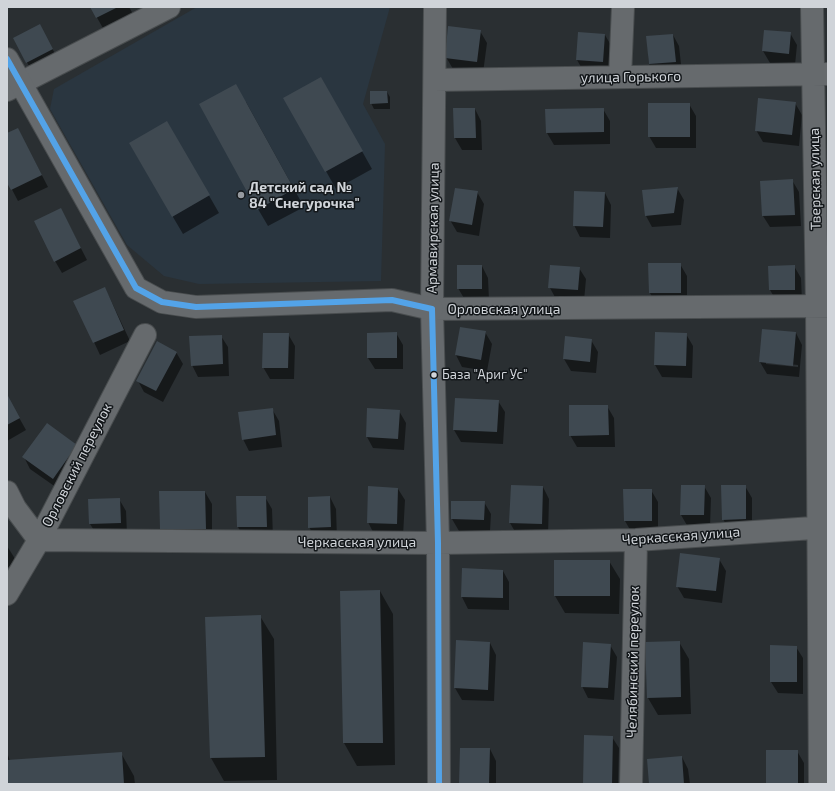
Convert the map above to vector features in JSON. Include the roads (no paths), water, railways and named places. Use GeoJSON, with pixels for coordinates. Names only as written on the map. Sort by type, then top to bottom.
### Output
{"type":"FeatureCollection","features":[{"type":"Feature","properties":{"kind":"street"},"geometry":{"type":"LineString","coordinates":[[14,86],[169,7]]}},
{"type":"Feature","properties":{"kind":"street","name":"Армавирская улица"},"geometry":{"type":"LineString","coordinates":[[435,7],[432,309],[438,543],[439,784]]}},
{"type":"Feature","properties":{"kind":"street"},"geometry":{"type":"LineString","coordinates":[[620,77],[623,7]]}},
{"type":"Feature","properties":{"kind":"street","name":"Тверская улица"},"geometry":{"type":"LineString","coordinates":[[812,7],[821,74],[823,527],[820,784]]}},
{"type":"Feature","properties":{"kind":"street","name":"Орловская улица"},"geometry":{"type":"LineString","coordinates":[[7,59],[14,86],[136,288],[162,302],[196,307],[392,300],[432,309],[823,306]]}},
{"type":"Feature","properties":{"kind":"street","name":"улица Горького"},"geometry":{"type":"LineString","coordinates":[[435,80],[821,74]]}},
{"type":"Feature","properties":{"kind":"street","name":"Орловский переулок"},"geometry":{"type":"LineString","coordinates":[[7,594],[39,540],[145,335]]}},
{"type":"Feature","properties":{"kind":"street"},"geometry":{"type":"LineString","coordinates":[[7,492],[15,508],[39,540]]}},
{"type":"Feature","properties":{"kind":"street","name":"Черкасская улица"},"geometry":{"type":"LineString","coordinates":[[39,540],[438,543],[636,540],[823,527]]}},
{"type":"Feature","properties":{"kind":"street","name":"Челябинский переулок"},"geometry":{"type":"LineString","coordinates":[[631,784],[636,540]]}},
{"type":"Feature","properties":{"kind":"place","name":"Детский сад № 84 \"Снегурочка\""},"geometry":{"type":"Point","coordinates":[241,195]}},
{"type":"Feature","properties":{"kind":"place","name":"База \"Ариг Ус\""},"geometry":{"type":"Point","coordinates":[434,375]}}]}
